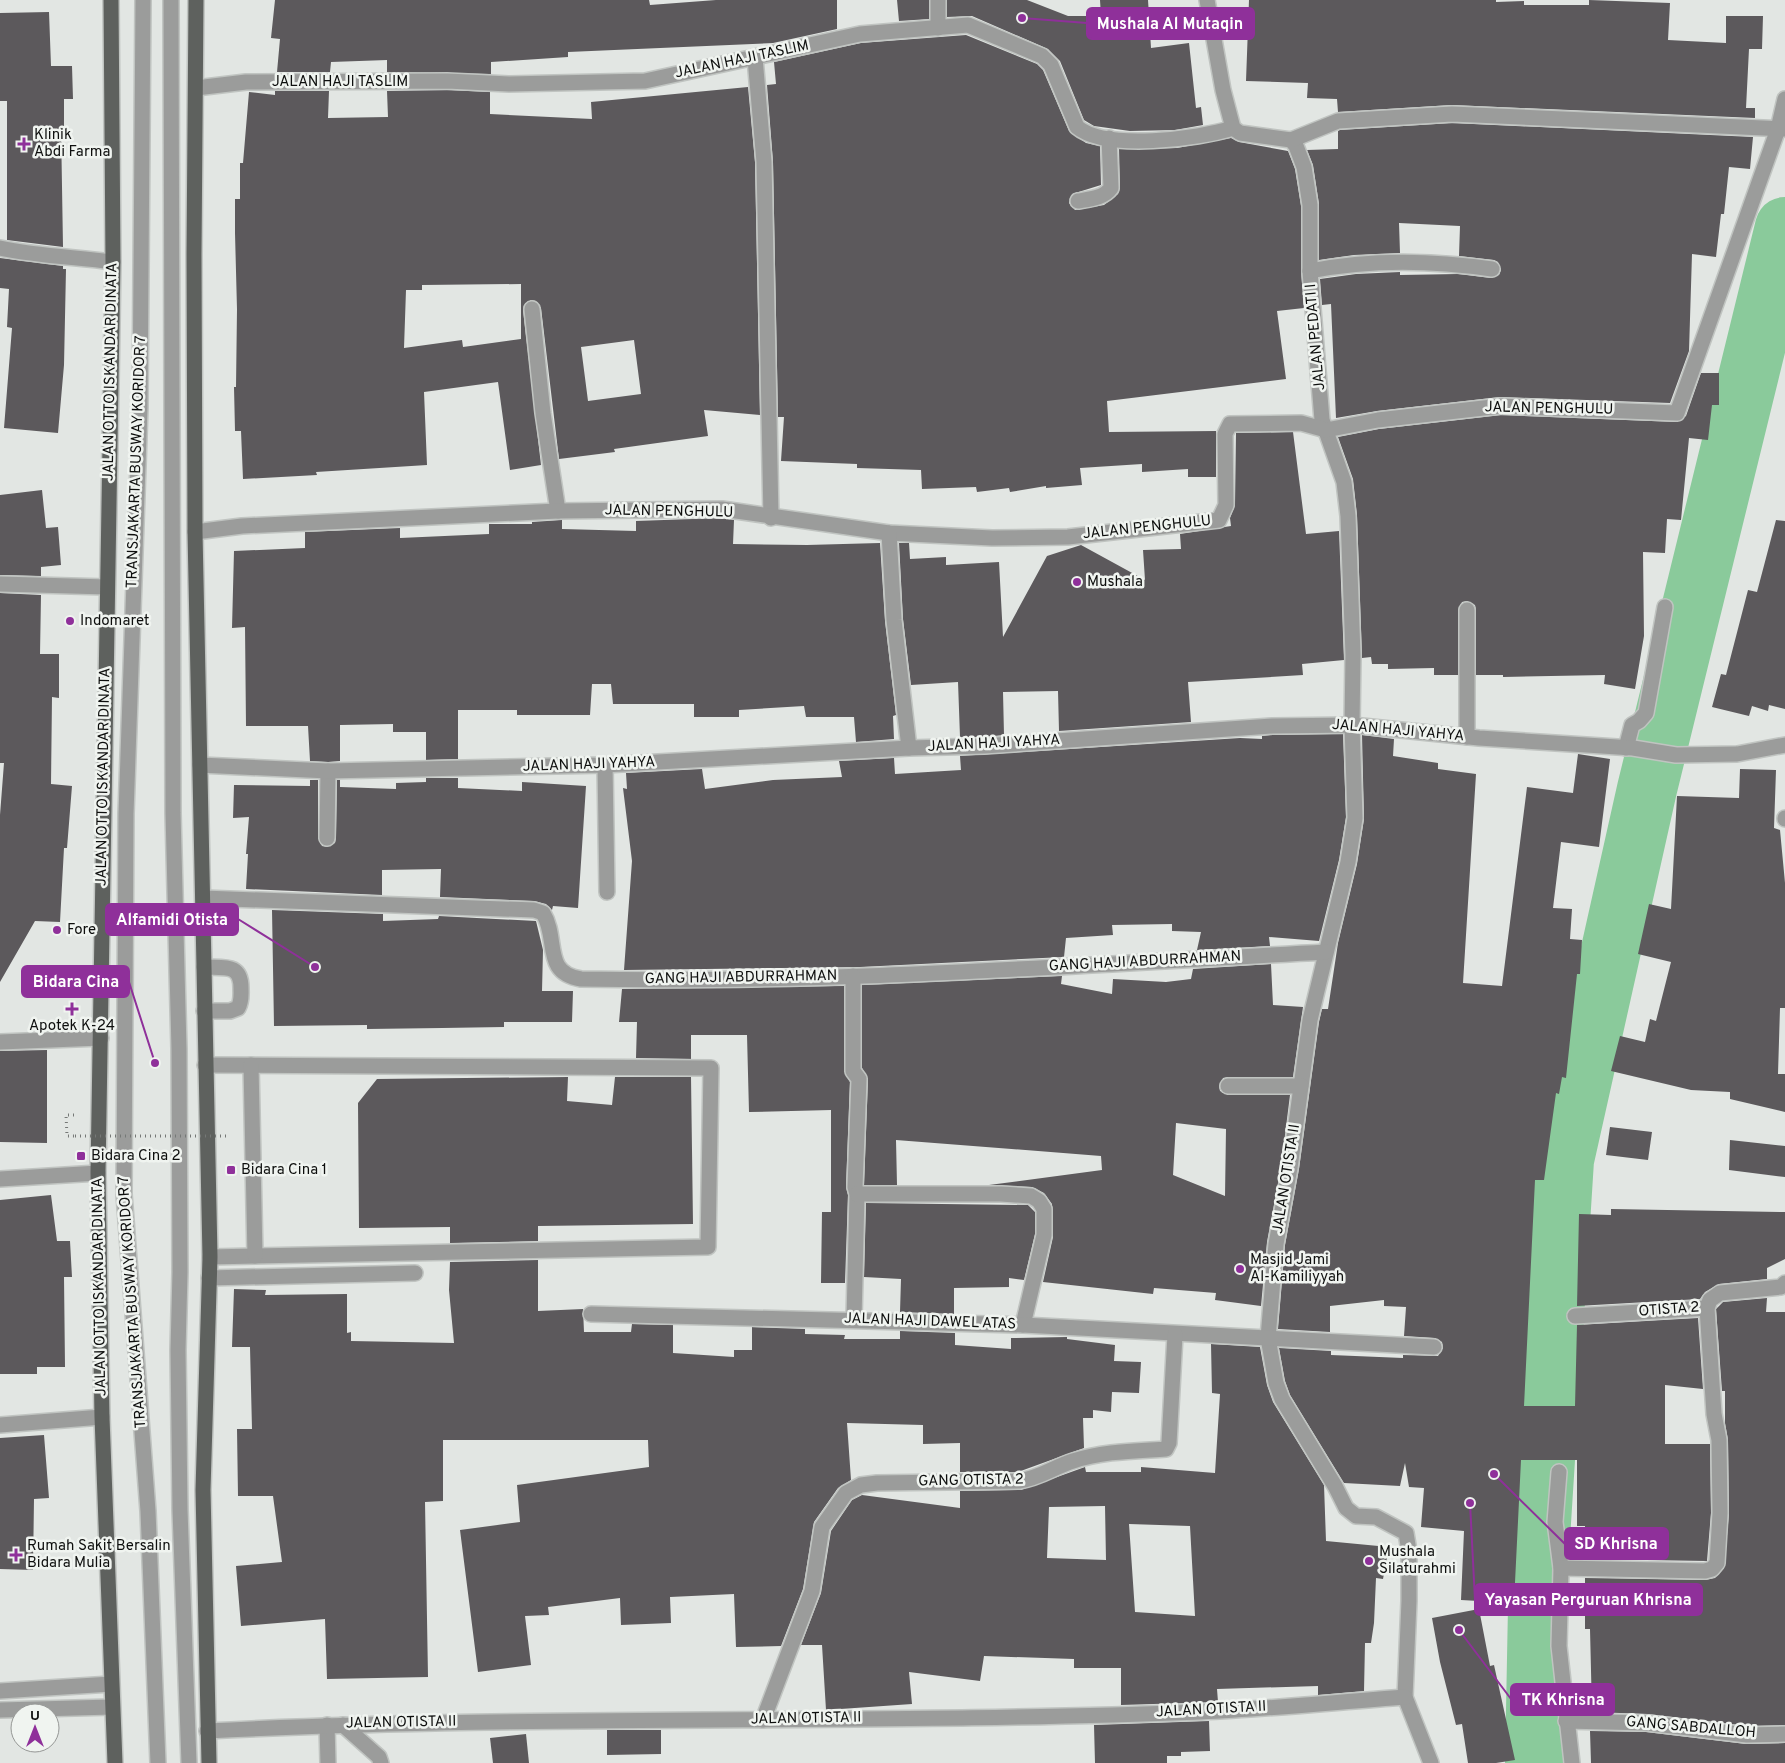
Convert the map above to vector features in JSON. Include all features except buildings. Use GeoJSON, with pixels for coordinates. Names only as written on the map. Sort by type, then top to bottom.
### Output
{"type":"FeatureCollection","features":[{"type":"Feature","properties":{"kind":"main road","name":"JALAN OTTO ISKANDAR DINATA"},"geometry":{"type":"LineString","coordinates":[[111,0],[113,262],[98,1173],[102,1417],[115,1763]]}},
{"type":"Feature","properties":{"kind":"main road"},"geometry":{"type":"LineString","coordinates":[[196,0],[194,254],[195,532],[210,1257],[202,1490],[209,1763]]}},
{"type":"Feature","properties":{"kind":"street","name":"TRANSJAKARTA BUSWAY KORIDOR 7"},"geometry":{"type":"LineString","coordinates":[[143,0],[140,406],[126,814],[124,1194],[148,1511],[158,1763]]}},
{"type":"Feature","properties":{"kind":"street","name":"TRANSJAKARTA BUSWAY KORIDOR 7"},"geometry":{"type":"LineString","coordinates":[[171,0],[173,813],[179,1059],[180,1272],[178,1350],[180,1520],[189,1763]]}},
{"type":"Feature","properties":{"kind":"street"},"geometry":{"type":"LineString","coordinates":[[938,0],[938,28]]}},
{"type":"Feature","properties":{"kind":"street"},"geometry":{"type":"LineString","coordinates":[[1207,0],[1223,90],[1233,128],[1240,133],[1291,140],[1338,121],[1452,114],[1782,129]]}},
{"type":"Feature","properties":{"kind":"street","name":"JALAN HAJI TASLIM"},"geometry":{"type":"LineString","coordinates":[[196,88],[246,82],[447,81],[509,84],[645,81],[860,34],[968,26],[1042,56],[1051,65],[1076,127],[1085,134],[1144,142],[1210,135],[1233,128]]}},
{"type":"Feature","properties":{"kind":"street"},"geometry":{"type":"LineString","coordinates":[[756,58],[764,162],[771,518]]}},
{"type":"Feature","properties":{"kind":"street","name":"JALAN PENGHULU"},"geometry":{"type":"LineString","coordinates":[[195,532],[242,526],[558,511],[722,509],[771,518],[889,533],[992,538],[1068,536],[1212,523],[1219,520],[1226,505],[1225,434],[1228,425],[1234,423],[1301,423],[1326,430],[1378,420],[1501,406],[1677,413],[1782,129],[1785,99]]}},
{"type":"Feature","properties":{"kind":"street"},"geometry":{"type":"LineString","coordinates":[[1078,201],[1095,198],[1108,192],[1111,188],[1109,138]]}},
{"type":"Feature","properties":{"kind":"street","name":"JALAN PEDATI I"},"geometry":{"type":"LineString","coordinates":[[1291,140],[1296,146],[1304,167],[1308,196],[1310,271],[1322,420],[1344,482],[1348,516],[1353,655],[1352,725]]}},
{"type":"Feature","properties":{"kind":"street"},"geometry":{"type":"LineString","coordinates":[[0,248],[36,256],[75,257],[113,262]]}},
{"type":"Feature","properties":{"kind":"street"},"geometry":{"type":"LineString","coordinates":[[1310,271],[1347,264],[1385,262],[1432,263],[1492,269]]}},
{"type":"Feature","properties":{"kind":"street"},"geometry":{"type":"LineString","coordinates":[[532,309],[558,511]]}},
{"type":"Feature","properties":{"kind":"street"},"geometry":{"type":"LineString","coordinates":[[889,533],[894,620],[909,748]]}},
{"type":"Feature","properties":{"kind":"street"},"geometry":{"type":"LineString","coordinates":[[0,584],[107,587]]}},
{"type":"Feature","properties":{"kind":"street"},"geometry":{"type":"LineString","coordinates":[[1630,748],[1632,725],[1639,721],[1646,713],[1665,607]]}},
{"type":"Feature","properties":{"kind":"street"},"geometry":{"type":"LineString","coordinates":[[1467,610],[1467,737]]}},
{"type":"Feature","properties":{"kind":"street","name":"JALAN HAJI YAHYA"},"geometry":{"type":"LineString","coordinates":[[200,765],[328,771],[606,765],[909,748],[993,746],[1272,726],[1352,725],[1467,737],[1630,748],[1676,755],[1737,754],[1784,750]]}},
{"type":"Feature","properties":{"kind":"street","name":"JALAN OTISTA II"},"geometry":{"type":"LineString","coordinates":[[1352,725],[1355,818],[1348,862],[1310,1020],[1276,1244],[1268,1338],[1276,1383],[1282,1399],[1335,1486],[1346,1508],[1356,1516],[1376,1517],[1406,1533],[1409,1552],[1409,1601],[1405,1697],[1431,1763]]}},
{"type":"Feature","properties":{"kind":"street"},"geometry":{"type":"LineString","coordinates":[[606,765],[607,892]]}},
{"type":"Feature","properties":{"kind":"street"},"geometry":{"type":"LineString","coordinates":[[326,838],[328,771]]}},
{"type":"Feature","properties":{"kind":"street","name":"GANG HAJI ABDURRAHMAN"},"geometry":{"type":"LineString","coordinates":[[202,898],[534,910],[544,913],[550,924],[556,964],[567,977],[580,979],[691,981],[853,976],[1326,952]]}},
{"type":"Feature","properties":{"kind":"street"},"geometry":{"type":"LineString","coordinates":[[204,967],[234,969],[238,972],[241,978],[241,1002],[238,1008],[230,1011],[204,1011]]}},
{"type":"Feature","properties":{"kind":"street"},"geometry":{"type":"LineString","coordinates":[[853,976],[854,1071],[859,1079],[854,1187],[857,1194],[854,1319]]}},
{"type":"Feature","properties":{"kind":"street"},"geometry":{"type":"LineString","coordinates":[[0,1042],[101,1038]]}},
{"type":"Feature","properties":{"kind":"street"},"geometry":{"type":"LineString","coordinates":[[205,1065],[711,1068],[708,1247],[210,1257]]}},
{"type":"Feature","properties":{"kind":"street"},"geometry":{"type":"LineString","coordinates":[[251,1065],[255,1256]]}},
{"type":"Feature","properties":{"kind":"street"},"geometry":{"type":"LineString","coordinates":[[1228,1086],[1301,1086]]}},
{"type":"Feature","properties":{"kind":"street"},"geometry":{"type":"LineString","coordinates":[[0,1179],[98,1173]]}},
{"type":"Feature","properties":{"kind":"street"},"geometry":{"type":"LineString","coordinates":[[857,1194],[1001,1194],[1031,1196],[1039,1201],[1044,1209],[1044,1235],[1023,1325]]}},
{"type":"Feature","properties":{"kind":"street"},"geometry":{"type":"LineString","coordinates":[[209,1278],[415,1273]]}},
{"type":"Feature","properties":{"kind":"street","name":"OTISTA 2"},"geometry":{"type":"LineString","coordinates":[[1575,1316],[1707,1308],[1710,1300],[1720,1293],[1781,1286],[1785,1283]]}},
{"type":"Feature","properties":{"kind":"street"},"geometry":{"type":"LineString","coordinates":[[1561,1568],[1705,1571],[1712,1569],[1717,1563],[1720,1513],[1719,1440],[1714,1414],[1707,1308]]}},
{"type":"Feature","properties":{"kind":"street","name":"JALAN HAJI DAWEL ATAS"},"geometry":{"type":"LineString","coordinates":[[591,1314],[854,1319],[1023,1325],[1175,1335],[1434,1347]]}},
{"type":"Feature","properties":{"kind":"street","name":"GANG OTISTA 2"},"geometry":{"type":"LineString","coordinates":[[763,1720],[812,1591],[822,1527],[846,1493],[861,1485],[877,1483],[1019,1481],[1035,1479],[1071,1461],[1094,1455],[1166,1449],[1168,1446],[1175,1335]]}},
{"type":"Feature","properties":{"kind":"street"},"geometry":{"type":"LineString","coordinates":[[0,1425],[102,1417]]}},
{"type":"Feature","properties":{"kind":"street"},"geometry":{"type":"LineString","coordinates":[[1559,1472],[1555,1522],[1561,1568],[1559,1646],[1572,1763]]}},
{"type":"Feature","properties":{"kind":"street"},"geometry":{"type":"LineString","coordinates":[[0,1692],[111,1684]]}},
{"type":"Feature","properties":{"kind":"street","name":"JALAN OTISTA II"},"geometry":{"type":"LineString","coordinates":[[207,1731],[473,1721],[763,1720],[1203,1712],[1405,1697]]}},
{"type":"Feature","properties":{"kind":"street"},"geometry":{"type":"LineString","coordinates":[[0,1710],[112,1707]]}},
{"type":"Feature","properties":{"kind":"street","name":"GANG SABDALLOH"},"geometry":{"type":"LineString","coordinates":[[1566,1721],[1647,1723],[1747,1735],[1785,1734]]}},
{"type":"Feature","properties":{"kind":"street"},"geometry":{"type":"LineString","coordinates":[[327,1725],[328,1763]]}},
{"type":"Feature","properties":{"kind":"street"},"geometry":{"type":"LineString","coordinates":[[343,1725],[379,1757],[381,1763]]}},
{"type":"Feature","properties":{"kind":"path"},"geometry":{"type":"LineString","coordinates":[[67,1136],[227,1136]]}},
{"type":"Feature","properties":{"kind":"waterway"},"geometry":{"type":"LineString","coordinates":[[1535,1763],[1539,1554],[1564,1160],[1647,789],[1785,227]]}},
{"type":"Feature","properties":{"kind":"place","name":"Mushala Al Mutaqin"},"geometry":{"type":"Point","coordinates":[1022,18]}},
{"type":"Feature","properties":{"kind":"place","name":"Klinik Abdi Farma"},"geometry":{"type":"Point","coordinates":[24,144]}},
{"type":"Feature","properties":{"kind":"place","name":"Mushala"},"geometry":{"type":"Point","coordinates":[1077,582]}},
{"type":"Feature","properties":{"kind":"place","name":"Indomaret"},"geometry":{"type":"Point","coordinates":[70,621]}},
{"type":"Feature","properties":{"kind":"place","name":"Fore"},"geometry":{"type":"Point","coordinates":[57,930]}},
{"type":"Feature","properties":{"kind":"place","name":"Alfamidi Otista"},"geometry":{"type":"Point","coordinates":[315,967]}},
{"type":"Feature","properties":{"kind":"place","name":"Apotek K-24"},"geometry":{"type":"Point","coordinates":[72,1009]}},
{"type":"Feature","properties":{"kind":"place","name":"Bidara Cina"},"geometry":{"type":"Point","coordinates":[155,1063]}},
{"type":"Feature","properties":{"kind":"place","name":"Bidara Cina 2"},"geometry":{"type":"Point","coordinates":[81,1156]}},
{"type":"Feature","properties":{"kind":"place","name":"Bidara Cina 1"},"geometry":{"type":"Point","coordinates":[231,1170]}},
{"type":"Feature","properties":{"kind":"place","name":"Masjid Jami Al-Kamiliyyah"},"geometry":{"type":"Point","coordinates":[1240,1269]}},
{"type":"Feature","properties":{"kind":"place","name":"SD Khrisna"},"geometry":{"type":"Point","coordinates":[1494,1474]}},
{"type":"Feature","properties":{"kind":"place","name":"Yayasan Perguruan Khrisna"},"geometry":{"type":"Point","coordinates":[1470,1503]}},
{"type":"Feature","properties":{"kind":"place","name":"Rumah Sakit Bersalin Bidara Mulia"},"geometry":{"type":"Point","coordinates":[16,1555]}},
{"type":"Feature","properties":{"kind":"place","name":"Mushala Silaturahmi"},"geometry":{"type":"Point","coordinates":[1369,1561]}},
{"type":"Feature","properties":{"kind":"place","name":"TK Khrisna"},"geometry":{"type":"Point","coordinates":[1459,1630]}}]}
